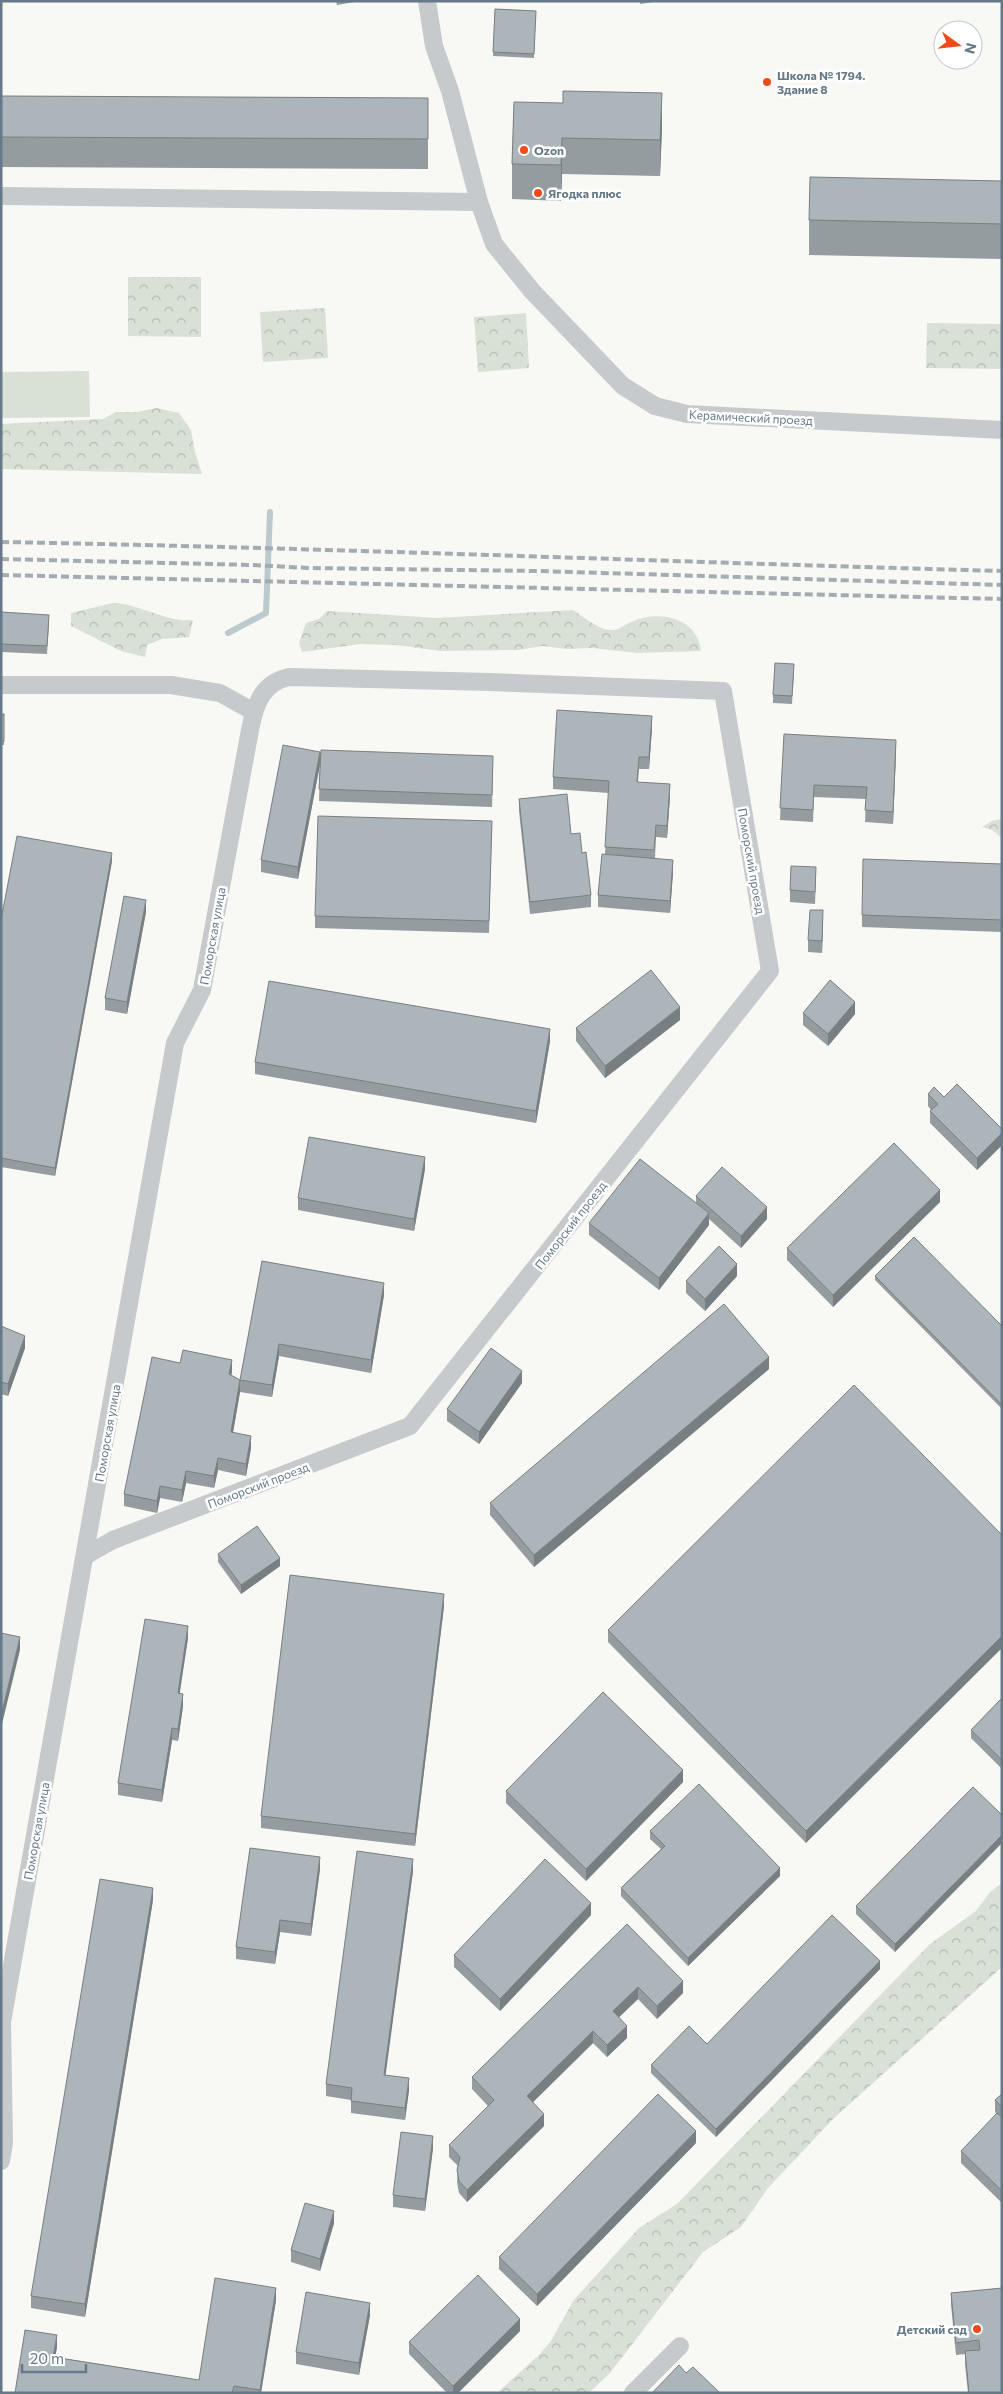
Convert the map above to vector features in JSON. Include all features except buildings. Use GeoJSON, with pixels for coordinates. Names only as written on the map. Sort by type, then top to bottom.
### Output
{"type":"FeatureCollection","features":[{"type":"Feature","properties":{"kind":"street","name":"Керамический проезд"},"geometry":{"type":"LineString","coordinates":[[427,1],[434,46],[450,91],[479,202],[494,244],[532,291],[622,386],[654,406],[687,414],[1002,430]]}},
{"type":"Feature","properties":{"kind":"street"},"geometry":{"type":"LineString","coordinates":[[1,196],[479,202]]}},
{"type":"Feature","properties":{"kind":"street","name":"Поморская улица"},"geometry":{"type":"LineString","coordinates":[[1,2161],[4,2143],[2,2022],[175,1042],[202,990],[254,712],[263,691],[279,680],[290,677],[723,691]]}},
{"type":"Feature","properties":{"kind":"street"},"geometry":{"type":"LineString","coordinates":[[1,685],[170,685],[220,693],[254,712]]}},
{"type":"Feature","properties":{"kind":"street","name":"Поморский проезд"},"geometry":{"type":"LineString","coordinates":[[85,1556],[113,1540],[410,1426],[770,970],[723,691]]}},
{"type":"Feature","properties":{"kind":"street"},"geometry":{"type":"LineString","coordinates":[[633,2393],[680,2346]]}},
{"type":"Feature","properties":{"kind":"green space"},"geometry":{"type":"Polygon","coordinates":[[[128,277],[201,277],[201,337],[128,336],[128,277]]]}},
{"type":"Feature","properties":{"kind":"green space"},"geometry":{"type":"Polygon","coordinates":[[[325,308],[328,358],[263,362],[260,312],[325,308]]]}},
{"type":"Feature","properties":{"kind":"green space"},"geometry":{"type":"Polygon","coordinates":[[[526,313],[529,368],[478,372],[474,317],[526,313]]]}},
{"type":"Feature","properties":{"kind":"green space"},"geometry":{"type":"Polygon","coordinates":[[[927,323],[1002,324],[1002,369],[926,368],[927,323]]]}},
{"type":"Feature","properties":{"kind":"green space"},"geometry":{"type":"Polygon","coordinates":[[[89,371],[90,417],[1,418],[1,372],[89,371]]]}},
{"type":"Feature","properties":{"kind":"green space"},"geometry":{"type":"Polygon","coordinates":[[[157,408],[179,413],[191,430],[202,474],[1,469],[1,424],[103,419],[116,412],[137,412],[157,408]]]}},
{"type":"Feature","properties":{"kind":"green space"},"geometry":{"type":"Polygon","coordinates":[[[113,603],[134,606],[173,619],[193,620],[189,637],[162,639],[147,645],[145,657],[121,651],[71,626],[71,613],[113,603]]]}},
{"type":"Feature","properties":{"kind":"green space"},"geometry":{"type":"Polygon","coordinates":[[[573,610],[595,625],[610,630],[619,629],[631,622],[653,616],[675,619],[693,631],[701,651],[637,653],[592,648],[568,649],[542,646],[518,650],[441,651],[395,645],[360,644],[302,652],[299,643],[306,623],[319,619],[327,611],[437,618],[573,610]]]}},
{"type":"Feature","properties":{"kind":"green space"},"geometry":{"type":"Polygon","coordinates":[[[1002,819],[1002,838],[992,830],[982,827],[992,821],[1002,819]]]}},
{"type":"Feature","properties":{"kind":"green space"},"geometry":{"type":"Polygon","coordinates":[[[1002,1883],[1002,1967],[833,2119],[768,2188],[741,2227],[703,2252],[610,2373],[589,2393],[497,2393],[538,2356],[551,2341],[573,2301],[639,2228],[677,2204],[930,1944],[976,1911],[990,1892],[1002,1883]]]}},
{"type":"Feature","properties":{"kind":"waterway"},"geometry":{"type":"LineString","coordinates":[[228,633],[266,613],[270,512]]}},
{"type":"Feature","properties":{"kind":"railway"},"geometry":{"type":"LineString","coordinates":[[1,542],[1002,571]]}},
{"type":"Feature","properties":{"kind":"railway"},"geometry":{"type":"LineString","coordinates":[[1,559],[308,568],[538,571],[1002,585]]}},
{"type":"Feature","properties":{"kind":"railway"},"geometry":{"type":"LineString","coordinates":[[1,575],[1002,599]]}},
{"type":"Feature","properties":{"kind":"place","name":"Школа № 1794. Здание 8"},"geometry":{"type":"Point","coordinates":[767,82]}},
{"type":"Feature","properties":{"kind":"place","name":"Ozon"},"geometry":{"type":"Point","coordinates":[524,150]}},
{"type":"Feature","properties":{"kind":"place","name":"Ягодка плюс"},"geometry":{"type":"Point","coordinates":[538,193]}},
{"type":"Feature","properties":{"kind":"place","name":"Детский сад"},"geometry":{"type":"Point","coordinates":[977,2329]}}]}
